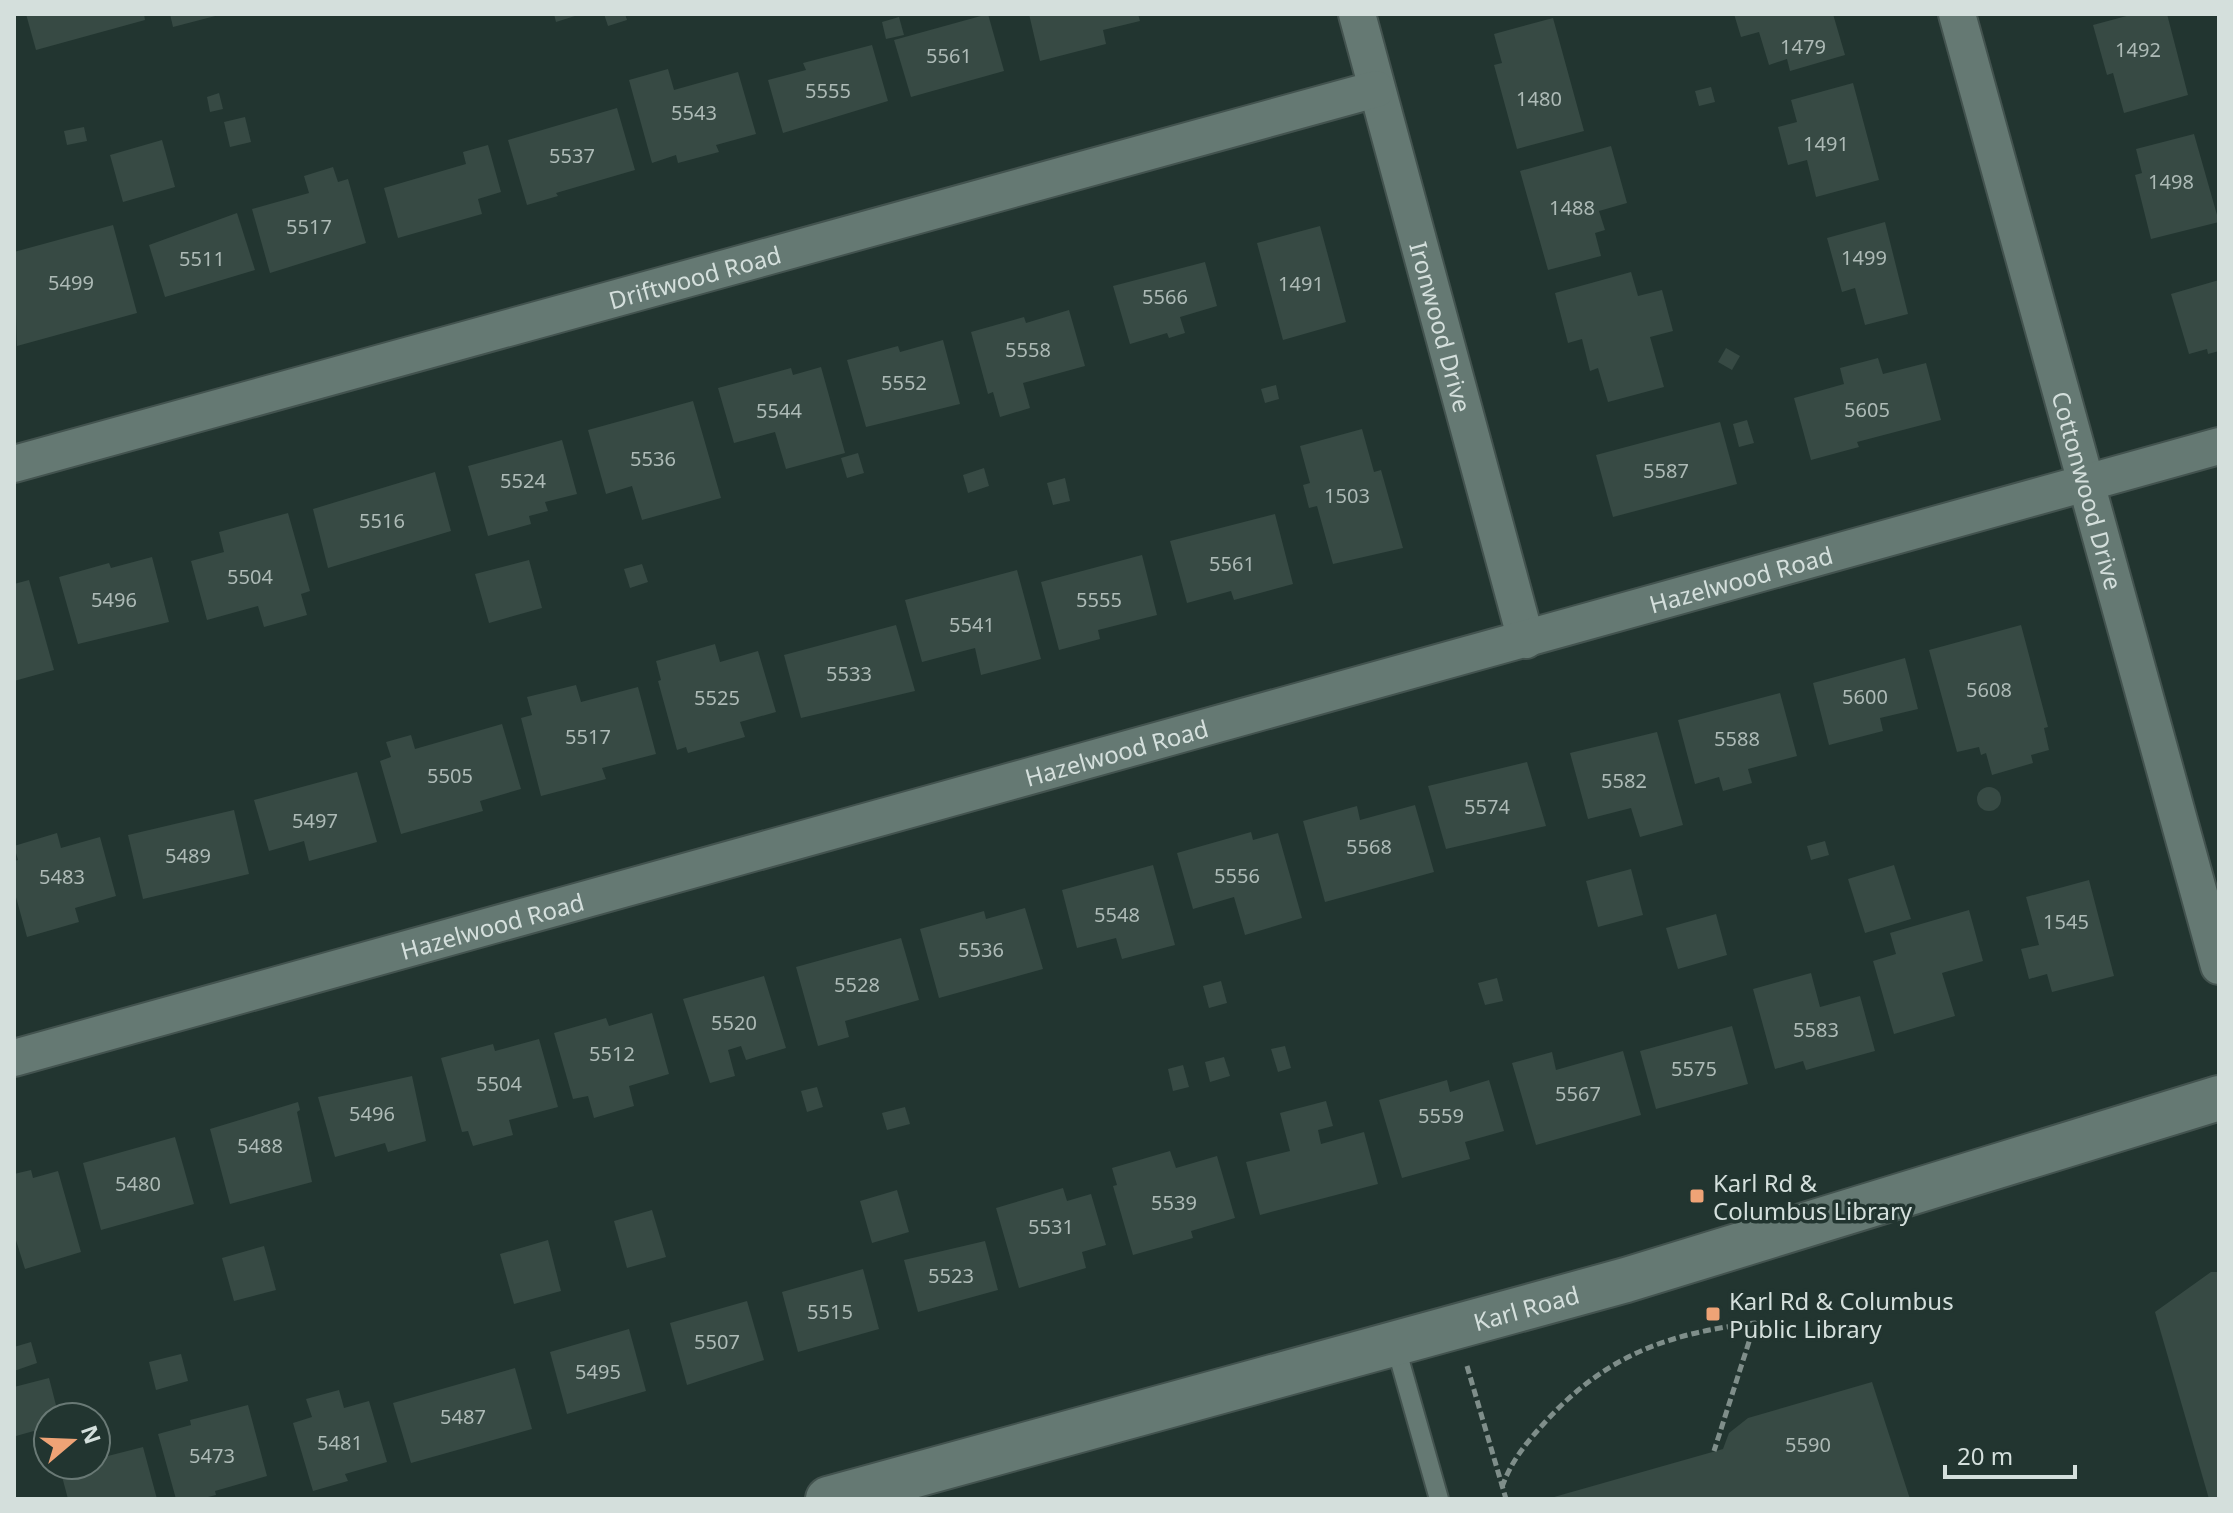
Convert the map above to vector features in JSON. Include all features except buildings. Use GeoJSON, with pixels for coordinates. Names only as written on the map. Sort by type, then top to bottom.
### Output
{"type":"FeatureCollection","features":[{"type":"Feature","properties":{"kind":"main road","name":"Karl Road"},"geometry":{"type":"LineString","coordinates":[[828,1499],[1626,1280],[2219,1098]]}},
{"type":"Feature","properties":{"kind":"street","name":"Ironwood Drive"},"geometry":{"type":"LineString","coordinates":[[1357,14],[1526,640]]}},
{"type":"Feature","properties":{"kind":"street","name":"Cottonwood Drive"},"geometry":{"type":"LineString","coordinates":[[1957,14],[2219,966]]}},
{"type":"Feature","properties":{"kind":"street","name":"Driftwood Road"},"geometry":{"type":"LineString","coordinates":[[14,464],[1376,89]]}},
{"type":"Feature","properties":{"kind":"street","name":"Hazelwood Road"},"geometry":{"type":"LineString","coordinates":[[14,1058],[2219,446]]}},
{"type":"Feature","properties":{"kind":"lane"},"geometry":{"type":"LineString","coordinates":[[1395,1344],[1439,1499]]}},
{"type":"Feature","properties":{"kind":"path"},"geometry":{"type":"LineString","coordinates":[[1502,1487],[1523,1446],[1570,1395],[1614,1364],[1652,1344],[1697,1330],[1755,1323],[1714,1451]]}},
{"type":"Feature","properties":{"kind":"path"},"geometry":{"type":"LineString","coordinates":[[1456,1327],[1506,1499]]}},
{"type":"Feature","properties":{"kind":"place","name":"Karl Rd & Columbus Library"},"geometry":{"type":"Point","coordinates":[1697,1196]}},
{"type":"Feature","properties":{"kind":"place","name":"Karl Rd & Columbus Public Library"},"geometry":{"type":"Point","coordinates":[1713,1314]}}]}
